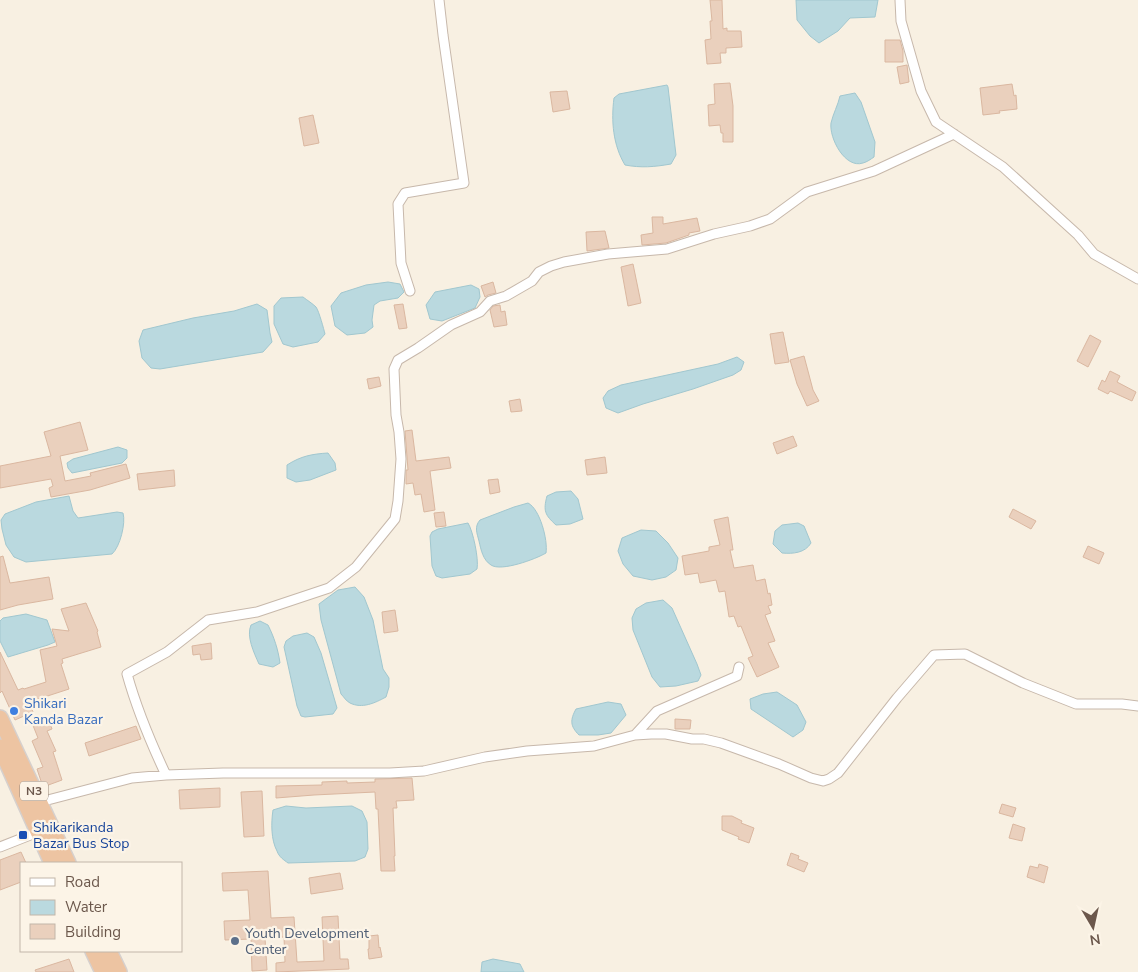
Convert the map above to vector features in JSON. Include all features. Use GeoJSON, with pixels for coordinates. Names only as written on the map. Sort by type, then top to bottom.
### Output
{"type":"FeatureCollection","features":[{"type":"Feature","properties":{"kind":"highway","name":"N3"},"geometry":{"type":"LineString","coordinates":[[0,718],[68,862]]}},
{"type":"Feature","properties":{"kind":"highway","name":"N3"},"geometry":{"type":"LineString","coordinates":[[0,747],[52,862]]}},
{"type":"Feature","properties":{"kind":"highway"},"geometry":{"type":"LineString","coordinates":[[93,952],[103,972]]}},
{"type":"Feature","properties":{"kind":"highway"},"geometry":{"type":"LineString","coordinates":[[109,952],[119,972]]}},
{"type":"Feature","properties":{"kind":"street"},"geometry":{"type":"LineString","coordinates":[[410,291],[401,263],[398,204],[405,192],[464,183],[439,0]]}},
{"type":"Feature","properties":{"kind":"street"},"geometry":{"type":"LineString","coordinates":[[900,0],[901,21],[920,91],[936,122],[1003,167],[1078,235],[1094,254],[1138,279]]}},
{"type":"Feature","properties":{"kind":"street"},"geometry":{"type":"LineString","coordinates":[[166,775],[135,703],[127,674],[167,652],[208,620],[257,612],[329,588],[356,566],[395,519],[401,459],[394,376],[394,369],[398,360],[451,325],[480,312],[490,301],[506,296],[532,281],[539,272],[550,266],[608,254],[667,249],[714,234],[750,226],[770,219],[807,192],[874,171],[954,134]]}},
{"type":"Feature","properties":{"kind":"street"},"geometry":{"type":"LineString","coordinates":[[40,802],[132,778],[166,775],[424,771],[485,757],[528,751],[594,746],[635,735],[666,734],[720,743],[823,781],[830,779],[838,772],[934,655],[965,654],[1024,683],[1076,704],[1138,706]]}},
{"type":"Feature","properties":{"kind":"street"},"geometry":{"type":"LineString","coordinates":[[635,735],[657,711],[737,676],[740,667]]}},
{"type":"Feature","properties":{"kind":"street"},"geometry":{"type":"LineString","coordinates":[[0,847],[38,832]]}},
{"type":"Feature","properties":{"kind":"water"},"geometry":{"type":"Polygon","coordinates":[[[796,0],[878,0],[875,17],[850,18],[838,31],[819,43],[810,36],[797,20],[796,0]]]}},
{"type":"Feature","properties":{"kind":"water"},"geometry":{"type":"Polygon","coordinates":[[[667,85],[676,155],[671,164],[648,167],[625,165],[615,141],[614,98],[619,94],[667,85]]]}},
{"type":"Feature","properties":{"kind":"water"},"geometry":{"type":"Polygon","coordinates":[[[855,93],[861,102],[875,142],[874,157],[864,163],[856,164],[844,157],[836,144],[831,129],[831,123],[840,96],[855,93]]]}},
{"type":"Feature","properties":{"kind":"water"},"geometry":{"type":"Polygon","coordinates":[[[388,282],[400,284],[404,292],[398,298],[380,301],[374,305],[373,327],[365,333],[347,335],[335,326],[331,306],[341,293],[366,285],[388,282]]]}},
{"type":"Feature","properties":{"kind":"water"},"geometry":{"type":"Polygon","coordinates":[[[471,285],[479,289],[480,297],[475,308],[442,321],[430,319],[426,305],[435,292],[471,285]]]}},
{"type":"Feature","properties":{"kind":"water"},"geometry":{"type":"Polygon","coordinates":[[[303,297],[316,307],[325,334],[318,342],[293,347],[283,344],[274,324],[274,306],[281,298],[303,297]]]}},
{"type":"Feature","properties":{"kind":"water"},"geometry":{"type":"Polygon","coordinates":[[[257,304],[267,310],[272,342],[263,352],[160,369],[151,368],[142,358],[139,341],[143,330],[193,318],[234,311],[257,304]]]}},
{"type":"Feature","properties":{"kind":"water"},"geometry":{"type":"Polygon","coordinates":[[[737,357],[744,362],[741,370],[733,375],[618,413],[606,408],[603,398],[608,391],[621,385],[718,364],[737,357]]]}},
{"type":"Feature","properties":{"kind":"water"},"geometry":{"type":"Polygon","coordinates":[[[118,447],[127,450],[127,458],[122,463],[72,473],[68,468],[67,463],[73,459],[118,447]]]}},
{"type":"Feature","properties":{"kind":"water"},"geometry":{"type":"Polygon","coordinates":[[[328,453],[335,463],[336,470],[310,480],[296,482],[287,478],[287,465],[307,456],[328,453]]]}},
{"type":"Feature","properties":{"kind":"water"},"geometry":{"type":"Polygon","coordinates":[[[571,491],[578,499],[583,519],[570,524],[556,525],[546,512],[547,496],[556,492],[571,491]]]}},
{"type":"Feature","properties":{"kind":"water"},"geometry":{"type":"Polygon","coordinates":[[[69,496],[73,511],[78,518],[117,512],[123,513],[122,535],[115,551],[112,554],[26,562],[14,557],[6,545],[2,529],[1,520],[5,514],[36,502],[69,496]]]}},
{"type":"Feature","properties":{"kind":"water"},"geometry":{"type":"Polygon","coordinates":[[[528,503],[536,512],[542,525],[546,541],[546,553],[510,566],[496,567],[491,565],[484,558],[477,530],[478,523],[480,520],[528,503]]]}},
{"type":"Feature","properties":{"kind":"water"},"geometry":{"type":"Polygon","coordinates":[[[468,523],[475,545],[477,569],[470,574],[442,578],[436,576],[432,566],[430,536],[432,532],[468,523]]]}},
{"type":"Feature","properties":{"kind":"water"},"geometry":{"type":"Polygon","coordinates":[[[798,523],[804,526],[811,543],[805,549],[798,552],[782,553],[773,544],[775,531],[782,525],[798,523]]]}},
{"type":"Feature","properties":{"kind":"water"},"geometry":{"type":"Polygon","coordinates":[[[641,530],[656,531],[668,543],[678,558],[676,570],[666,577],[652,580],[633,576],[623,564],[618,551],[622,538],[641,530]]]}},
{"type":"Feature","properties":{"kind":"water"},"geometry":{"type":"Polygon","coordinates":[[[355,587],[364,597],[373,620],[383,669],[389,678],[386,697],[364,705],[350,703],[341,694],[321,620],[319,604],[338,590],[355,587]]]}},
{"type":"Feature","properties":{"kind":"water"},"geometry":{"type":"Polygon","coordinates":[[[663,600],[672,608],[697,664],[701,675],[698,681],[676,686],[660,687],[652,677],[633,630],[632,618],[636,609],[646,603],[663,600]]]}},
{"type":"Feature","properties":{"kind":"water"},"geometry":{"type":"Polygon","coordinates":[[[26,614],[47,620],[55,642],[8,657],[0,641],[0,621],[3,618],[26,614]]]}},
{"type":"Feature","properties":{"kind":"water"},"geometry":{"type":"Polygon","coordinates":[[[260,621],[268,625],[277,648],[280,663],[273,667],[259,664],[251,644],[249,634],[251,625],[260,621]]]}},
{"type":"Feature","properties":{"kind":"water"},"geometry":{"type":"Polygon","coordinates":[[[307,633],[314,637],[321,653],[337,708],[333,714],[305,717],[301,716],[297,706],[284,647],[286,641],[293,636],[307,633]]]}},
{"type":"Feature","properties":{"kind":"water"},"geometry":{"type":"Polygon","coordinates":[[[777,692],[797,705],[806,722],[803,730],[793,737],[751,709],[750,699],[763,694],[777,692]]]}},
{"type":"Feature","properties":{"kind":"water"},"geometry":{"type":"Polygon","coordinates":[[[608,702],[621,704],[626,715],[611,733],[579,735],[572,723],[576,709],[608,702]]]}},
{"type":"Feature","properties":{"kind":"water"},"geometry":{"type":"Polygon","coordinates":[[[286,806],[306,808],[352,806],[362,811],[367,822],[368,849],[365,857],[355,861],[288,863],[280,857],[275,847],[272,826],[273,810],[286,806]]]}},
{"type":"Feature","properties":{"kind":"water"},"geometry":{"type":"Polygon","coordinates":[[[493,959],[520,964],[524,972],[481,972],[482,962],[493,959]]]}},
{"type":"Feature","properties":{"kind":"building"},"geometry":{"type":"Polygon","coordinates":[[[710,0],[722,0],[723,29],[727,28],[727,31],[741,31],[742,47],[726,48],[726,53],[720,53],[721,63],[707,64],[705,40],[711,39],[710,0]]]}},
{"type":"Feature","properties":{"kind":"building"},"geometry":{"type":"Polygon","coordinates":[[[885,40],[900,40],[903,62],[885,62],[885,40]]]}},
{"type":"Feature","properties":{"kind":"building"},"geometry":{"type":"Polygon","coordinates":[[[907,65],[909,82],[900,84],[897,67],[907,65]]]}},
{"type":"Feature","properties":{"kind":"building"},"geometry":{"type":"Polygon","coordinates":[[[730,83],[733,106],[733,142],[723,142],[723,133],[721,133],[720,125],[709,126],[708,105],[715,104],[714,84],[730,83]]]}},
{"type":"Feature","properties":{"kind":"building"},"geometry":{"type":"Polygon","coordinates":[[[1012,84],[1014,96],[1016,95],[1017,109],[983,115],[980,88],[1012,84]]]}},
{"type":"Feature","properties":{"kind":"building"},"geometry":{"type":"Polygon","coordinates":[[[567,91],[570,109],[553,112],[550,92],[567,91]]]}},
{"type":"Feature","properties":{"kind":"building"},"geometry":{"type":"Polygon","coordinates":[[[313,115],[319,143],[304,146],[299,118],[313,115]]]}},
{"type":"Feature","properties":{"kind":"building"},"geometry":{"type":"Polygon","coordinates":[[[652,217],[663,217],[663,224],[697,218],[700,231],[689,233],[689,235],[666,243],[642,245],[641,235],[653,233],[652,217]]]}},
{"type":"Feature","properties":{"kind":"building"},"geometry":{"type":"Polygon","coordinates":[[[605,231],[609,248],[587,251],[586,232],[605,231]]]}},
{"type":"Feature","properties":{"kind":"building"},"geometry":{"type":"Polygon","coordinates":[[[633,264],[641,303],[628,306],[621,267],[633,264]]]}},
{"type":"Feature","properties":{"kind":"building"},"geometry":{"type":"Polygon","coordinates":[[[493,282],[496,293],[485,297],[481,286],[493,282]]]}},
{"type":"Feature","properties":{"kind":"building"},"geometry":{"type":"Polygon","coordinates":[[[403,304],[407,328],[399,329],[394,305],[403,304]]]}},
{"type":"Feature","properties":{"kind":"building"},"geometry":{"type":"Polygon","coordinates":[[[500,305],[501,312],[505,311],[507,325],[494,327],[490,310],[493,306],[500,305]]]}},
{"type":"Feature","properties":{"kind":"building"},"geometry":{"type":"Polygon","coordinates":[[[783,332],[789,362],[775,364],[770,334],[783,332]]]}},
{"type":"Feature","properties":{"kind":"building"},"geometry":{"type":"Polygon","coordinates":[[[1090,335],[1101,341],[1088,367],[1077,361],[1090,335]]]}},
{"type":"Feature","properties":{"kind":"building"},"geometry":{"type":"Polygon","coordinates":[[[804,356],[813,390],[819,401],[807,406],[797,384],[790,360],[804,356]]]}},
{"type":"Feature","properties":{"kind":"building"},"geometry":{"type":"Polygon","coordinates":[[[1110,371],[1120,376],[1117,382],[1136,392],[1132,401],[1110,391],[1108,394],[1098,389],[1102,380],[1105,382],[1110,371]]]}},
{"type":"Feature","properties":{"kind":"building"},"geometry":{"type":"Polygon","coordinates":[[[379,377],[381,386],[369,389],[367,379],[379,377]]]}},
{"type":"Feature","properties":{"kind":"building"},"geometry":{"type":"Polygon","coordinates":[[[520,399],[522,411],[511,412],[509,401],[520,399]]]}},
{"type":"Feature","properties":{"kind":"building"},"geometry":{"type":"Polygon","coordinates":[[[80,422],[88,450],[60,456],[65,481],[91,476],[90,473],[126,464],[130,478],[90,490],[51,497],[49,488],[53,486],[51,479],[0,488],[0,466],[51,456],[44,432],[80,422]]]}},
{"type":"Feature","properties":{"kind":"building"},"geometry":{"type":"Polygon","coordinates":[[[412,430],[416,461],[449,457],[451,468],[430,471],[435,510],[424,512],[421,494],[415,495],[413,483],[406,484],[406,470],[408,470],[405,431],[412,430]]]}},
{"type":"Feature","properties":{"kind":"building"},"geometry":{"type":"Polygon","coordinates":[[[793,436],[797,446],[777,454],[773,443],[793,436]]]}},
{"type":"Feature","properties":{"kind":"building"},"geometry":{"type":"Polygon","coordinates":[[[605,457],[607,473],[587,475],[585,460],[605,457]]]}},
{"type":"Feature","properties":{"kind":"building"},"geometry":{"type":"Polygon","coordinates":[[[174,470],[175,486],[139,490],[137,474],[174,470]]]}},
{"type":"Feature","properties":{"kind":"building"},"geometry":{"type":"Polygon","coordinates":[[[498,479],[500,492],[490,494],[488,480],[498,479]]]}},
{"type":"Feature","properties":{"kind":"building"},"geometry":{"type":"Polygon","coordinates":[[[1013,509],[1036,521],[1031,529],[1009,517],[1013,509]]]}},
{"type":"Feature","properties":{"kind":"building"},"geometry":{"type":"Polygon","coordinates":[[[444,512],[446,526],[436,527],[434,513],[444,512]]]}},
{"type":"Feature","properties":{"kind":"building"},"geometry":{"type":"Polygon","coordinates":[[[728,517],[733,550],[730,550],[734,568],[753,565],[756,581],[765,579],[768,594],[770,593],[772,605],[768,606],[771,613],[765,615],[775,641],[768,643],[779,667],[757,677],[748,658],[753,656],[741,626],[738,627],[734,616],[729,617],[725,591],[719,592],[716,580],[700,583],[698,573],[685,575],[682,556],[709,551],[709,547],[720,545],[714,520],[728,517]]]}},
{"type":"Feature","properties":{"kind":"building"},"geometry":{"type":"Polygon","coordinates":[[[1088,546],[1104,553],[1099,564],[1083,557],[1088,546]]]}},
{"type":"Feature","properties":{"kind":"building"},"geometry":{"type":"Polygon","coordinates":[[[3,556],[10,583],[49,577],[53,599],[0,610],[0,557],[3,556]]]}},
{"type":"Feature","properties":{"kind":"building"},"geometry":{"type":"Polygon","coordinates":[[[86,603],[98,631],[101,647],[62,659],[63,663],[61,664],[69,689],[29,702],[33,712],[15,720],[2,691],[0,693],[0,652],[18,690],[46,682],[40,650],[57,646],[52,629],[69,631],[61,609],[86,603]]]}},
{"type":"Feature","properties":{"kind":"building"},"geometry":{"type":"Polygon","coordinates":[[[395,610],[398,631],[384,633],[382,612],[395,610]]]}},
{"type":"Feature","properties":{"kind":"building"},"geometry":{"type":"Polygon","coordinates":[[[211,643],[212,659],[201,660],[200,654],[193,655],[192,646],[211,643]]]}},
{"type":"Feature","properties":{"kind":"building"},"geometry":{"type":"Polygon","coordinates":[[[48,717],[52,729],[47,731],[56,751],[53,752],[62,780],[43,787],[37,769],[43,767],[32,741],[38,738],[32,723],[48,717]]]}},
{"type":"Feature","properties":{"kind":"building"},"geometry":{"type":"Polygon","coordinates":[[[675,719],[691,720],[690,729],[675,729],[675,719]]]}},
{"type":"Feature","properties":{"kind":"building"},"geometry":{"type":"Polygon","coordinates":[[[136,726],[141,739],[89,756],[85,743],[136,726]]]}},
{"type":"Feature","properties":{"kind":"building"},"geometry":{"type":"Polygon","coordinates":[[[412,778],[414,800],[396,801],[397,808],[393,808],[395,871],[381,871],[378,809],[376,809],[375,792],[276,798],[276,786],[322,785],[322,782],[375,782],[375,779],[412,778]]]}},
{"type":"Feature","properties":{"kind":"building"},"geometry":{"type":"Polygon","coordinates":[[[220,788],[220,807],[180,809],[179,790],[220,788]]]}},
{"type":"Feature","properties":{"kind":"building"},"geometry":{"type":"Polygon","coordinates":[[[262,791],[264,836],[244,837],[241,792],[262,791]]]}},
{"type":"Feature","properties":{"kind":"building"},"geometry":{"type":"Polygon","coordinates":[[[1002,804],[1016,808],[1013,817],[999,813],[1002,804]]]}},
{"type":"Feature","properties":{"kind":"building"},"geometry":{"type":"Polygon","coordinates":[[[722,816],[732,816],[742,821],[741,823],[754,828],[749,843],[722,830],[722,816]]]}},
{"type":"Feature","properties":{"kind":"building"},"geometry":{"type":"Polygon","coordinates":[[[1013,824],[1025,828],[1022,841],[1009,838],[1013,824]]]}},
{"type":"Feature","properties":{"kind":"building"},"geometry":{"type":"Polygon","coordinates":[[[21,852],[26,862],[20,862],[20,882],[0,890],[0,860],[21,852]]]}},
{"type":"Feature","properties":{"kind":"building"},"geometry":{"type":"Polygon","coordinates":[[[791,853],[799,856],[798,859],[808,863],[804,872],[787,865],[791,853]]]}},
{"type":"Feature","properties":{"kind":"building"},"geometry":{"type":"Polygon","coordinates":[[[1039,864],[1048,867],[1044,883],[1027,877],[1030,866],[1038,868],[1039,864]]]}},
{"type":"Feature","properties":{"kind":"building"},"geometry":{"type":"Polygon","coordinates":[[[268,871],[271,918],[294,917],[297,962],[324,961],[322,917],[338,916],[340,959],[348,959],[349,969],[276,972],[276,963],[285,962],[284,937],[265,938],[267,970],[252,971],[251,939],[225,940],[224,921],[250,920],[248,890],[223,891],[222,873],[268,871]]]}},
{"type":"Feature","properties":{"kind":"building"},"geometry":{"type":"Polygon","coordinates":[[[340,873],[343,889],[311,894],[309,878],[340,873]]]}},
{"type":"Feature","properties":{"kind":"building"},"geometry":{"type":"Polygon","coordinates":[[[378,935],[382,957],[369,959],[369,936],[378,935]]]}},
{"type":"Feature","properties":{"kind":"building"},"geometry":{"type":"Polygon","coordinates":[[[69,959],[74,972],[36,972],[35,970],[69,959]]]}},
{"type":"Feature","properties":{"kind":"place","name":"Shikari Kanda Bazar"},"geometry":{"type":"Point","coordinates":[14,711]}},
{"type":"Feature","properties":{"kind":"place","name":"Shikarikanda Bazar Bus Stop"},"geometry":{"type":"Point","coordinates":[23,835]}},
{"type":"Feature","properties":{"kind":"place","name":"Youth Development Center"},"geometry":{"type":"Point","coordinates":[235,941]}}]}
